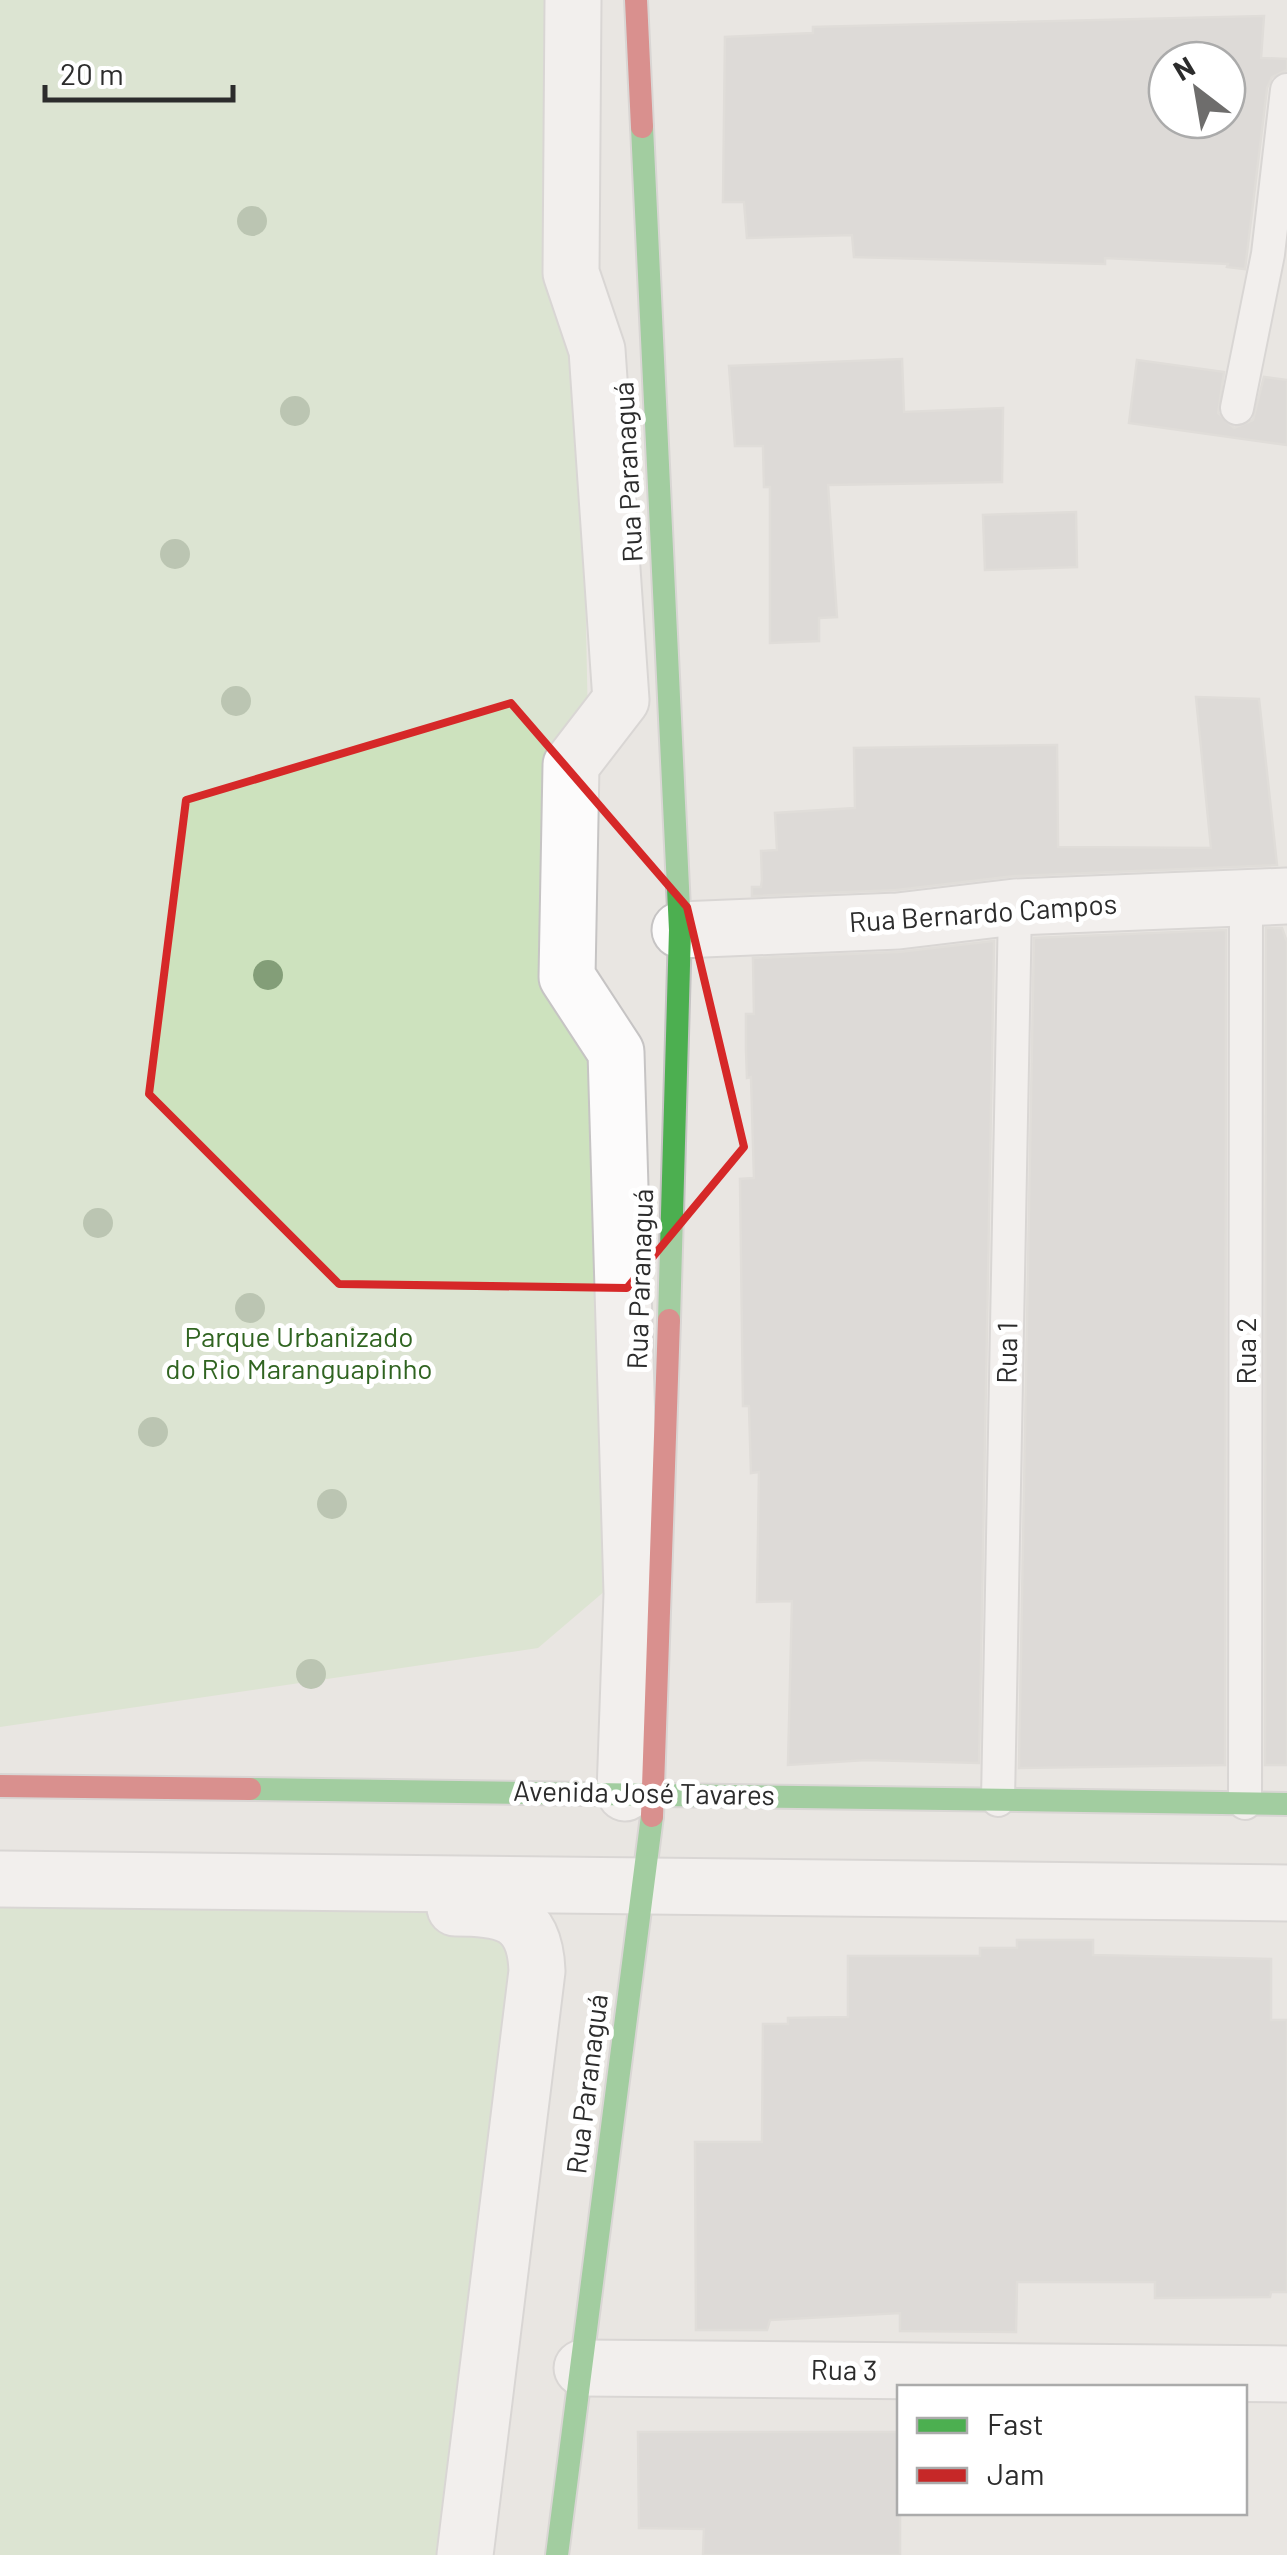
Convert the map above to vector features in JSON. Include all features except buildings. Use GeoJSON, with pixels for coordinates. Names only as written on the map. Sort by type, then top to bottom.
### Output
{"type":"FeatureCollection","features":[{"type":"Feature","properties":{"kind":"main road","name":"Rua Paranaguá"},"geometry":{"type":"LineString","coordinates":[[557,2555],[642,1887],[640,1793],[680,930],[636,0]]}},
{"type":"Feature","properties":{"kind":"main road","name":"Avenida José Tavares"},"geometry":{"type":"LineString","coordinates":[[0,1786],[1287,1804]]}},
{"type":"Feature","properties":{"kind":"street"},"geometry":{"type":"LineString","coordinates":[[573,0],[571,272],[597,350],[621,700],[571,765],[567,978],[616,1052],[640,1793]]}},
{"type":"Feature","properties":{"kind":"street","name":"Rua Bernardo Campos"},"geometry":{"type":"LineString","coordinates":[[680,930],[898,922],[1015,906],[1267,898]]}},
{"type":"Feature","properties":{"kind":"street"},"geometry":{"type":"LineString","coordinates":[[0,1880],[87,1894],[499,1908],[521,1922],[536,1947],[537,1971],[465,2555]]}},
{"type":"Feature","properties":{"kind":"street"},"geometry":{"type":"LineString","coordinates":[[0,1908],[87,1894],[642,1887],[1287,1893]]}},
{"type":"Feature","properties":{"kind":"street","name":"Rua 3"},"geometry":{"type":"LineString","coordinates":[[582,2368],[1287,2374]]}},
{"type":"Feature","properties":{"kind":"lane"},"geometry":{"type":"LineString","coordinates":[[1237,408],[1268,254],[1287,90]]}},
{"type":"Feature","properties":{"kind":"lane","name":"Rua 2"},"geometry":{"type":"LineString","coordinates":[[1245,1803],[1267,898]]}},
{"type":"Feature","properties":{"kind":"lane","name":"Rua 1"},"geometry":{"type":"LineString","coordinates":[[998,1800],[1015,906]]}},
{"type":"Feature","properties":{"kind":"highlighted area"},"geometry":{"type":"Polygon","coordinates":[[[511,703],[687,907],[744,1147],[627,1288],[339,1284],[149,1094],[186,800],[511,703]]]}},
{"type":"Feature","properties":{"kind":"green space","name":"Parque Urbanizado do Rio Maranguapinho"},"geometry":{"type":"Polygon","coordinates":[[[0,0],[573,0],[606,1590],[538,1648],[0,1727],[0,0]]]}},
{"type":"Feature","properties":{"kind":"green space"},"geometry":{"type":"Polygon","coordinates":[[[0,1908],[499,1908],[521,1922],[465,2555],[0,2555],[0,1908]]]}},
{"type":"Feature","properties":{"kind":"traffic: fast"},"geometry":{"type":"LineString","coordinates":[[642,127],[680,930],[669,1320]]}},
{"type":"Feature","properties":{"kind":"traffic: fast"},"geometry":{"type":"LineString","coordinates":[[250,1789],[1287,1804]]}},
{"type":"Feature","properties":{"kind":"traffic: fast"},"geometry":{"type":"LineString","coordinates":[[557,2555],[652,1816]]}},
{"type":"Feature","properties":{"kind":"traffic: jam"},"geometry":{"type":"LineString","coordinates":[[636,0],[642,127]]}},
{"type":"Feature","properties":{"kind":"traffic: jam"},"geometry":{"type":"LineString","coordinates":[[652,1816],[669,1320]]}},
{"type":"Feature","properties":{"kind":"traffic: jam"},"geometry":{"type":"LineString","coordinates":[[0,1786],[250,1789]]}}]}
